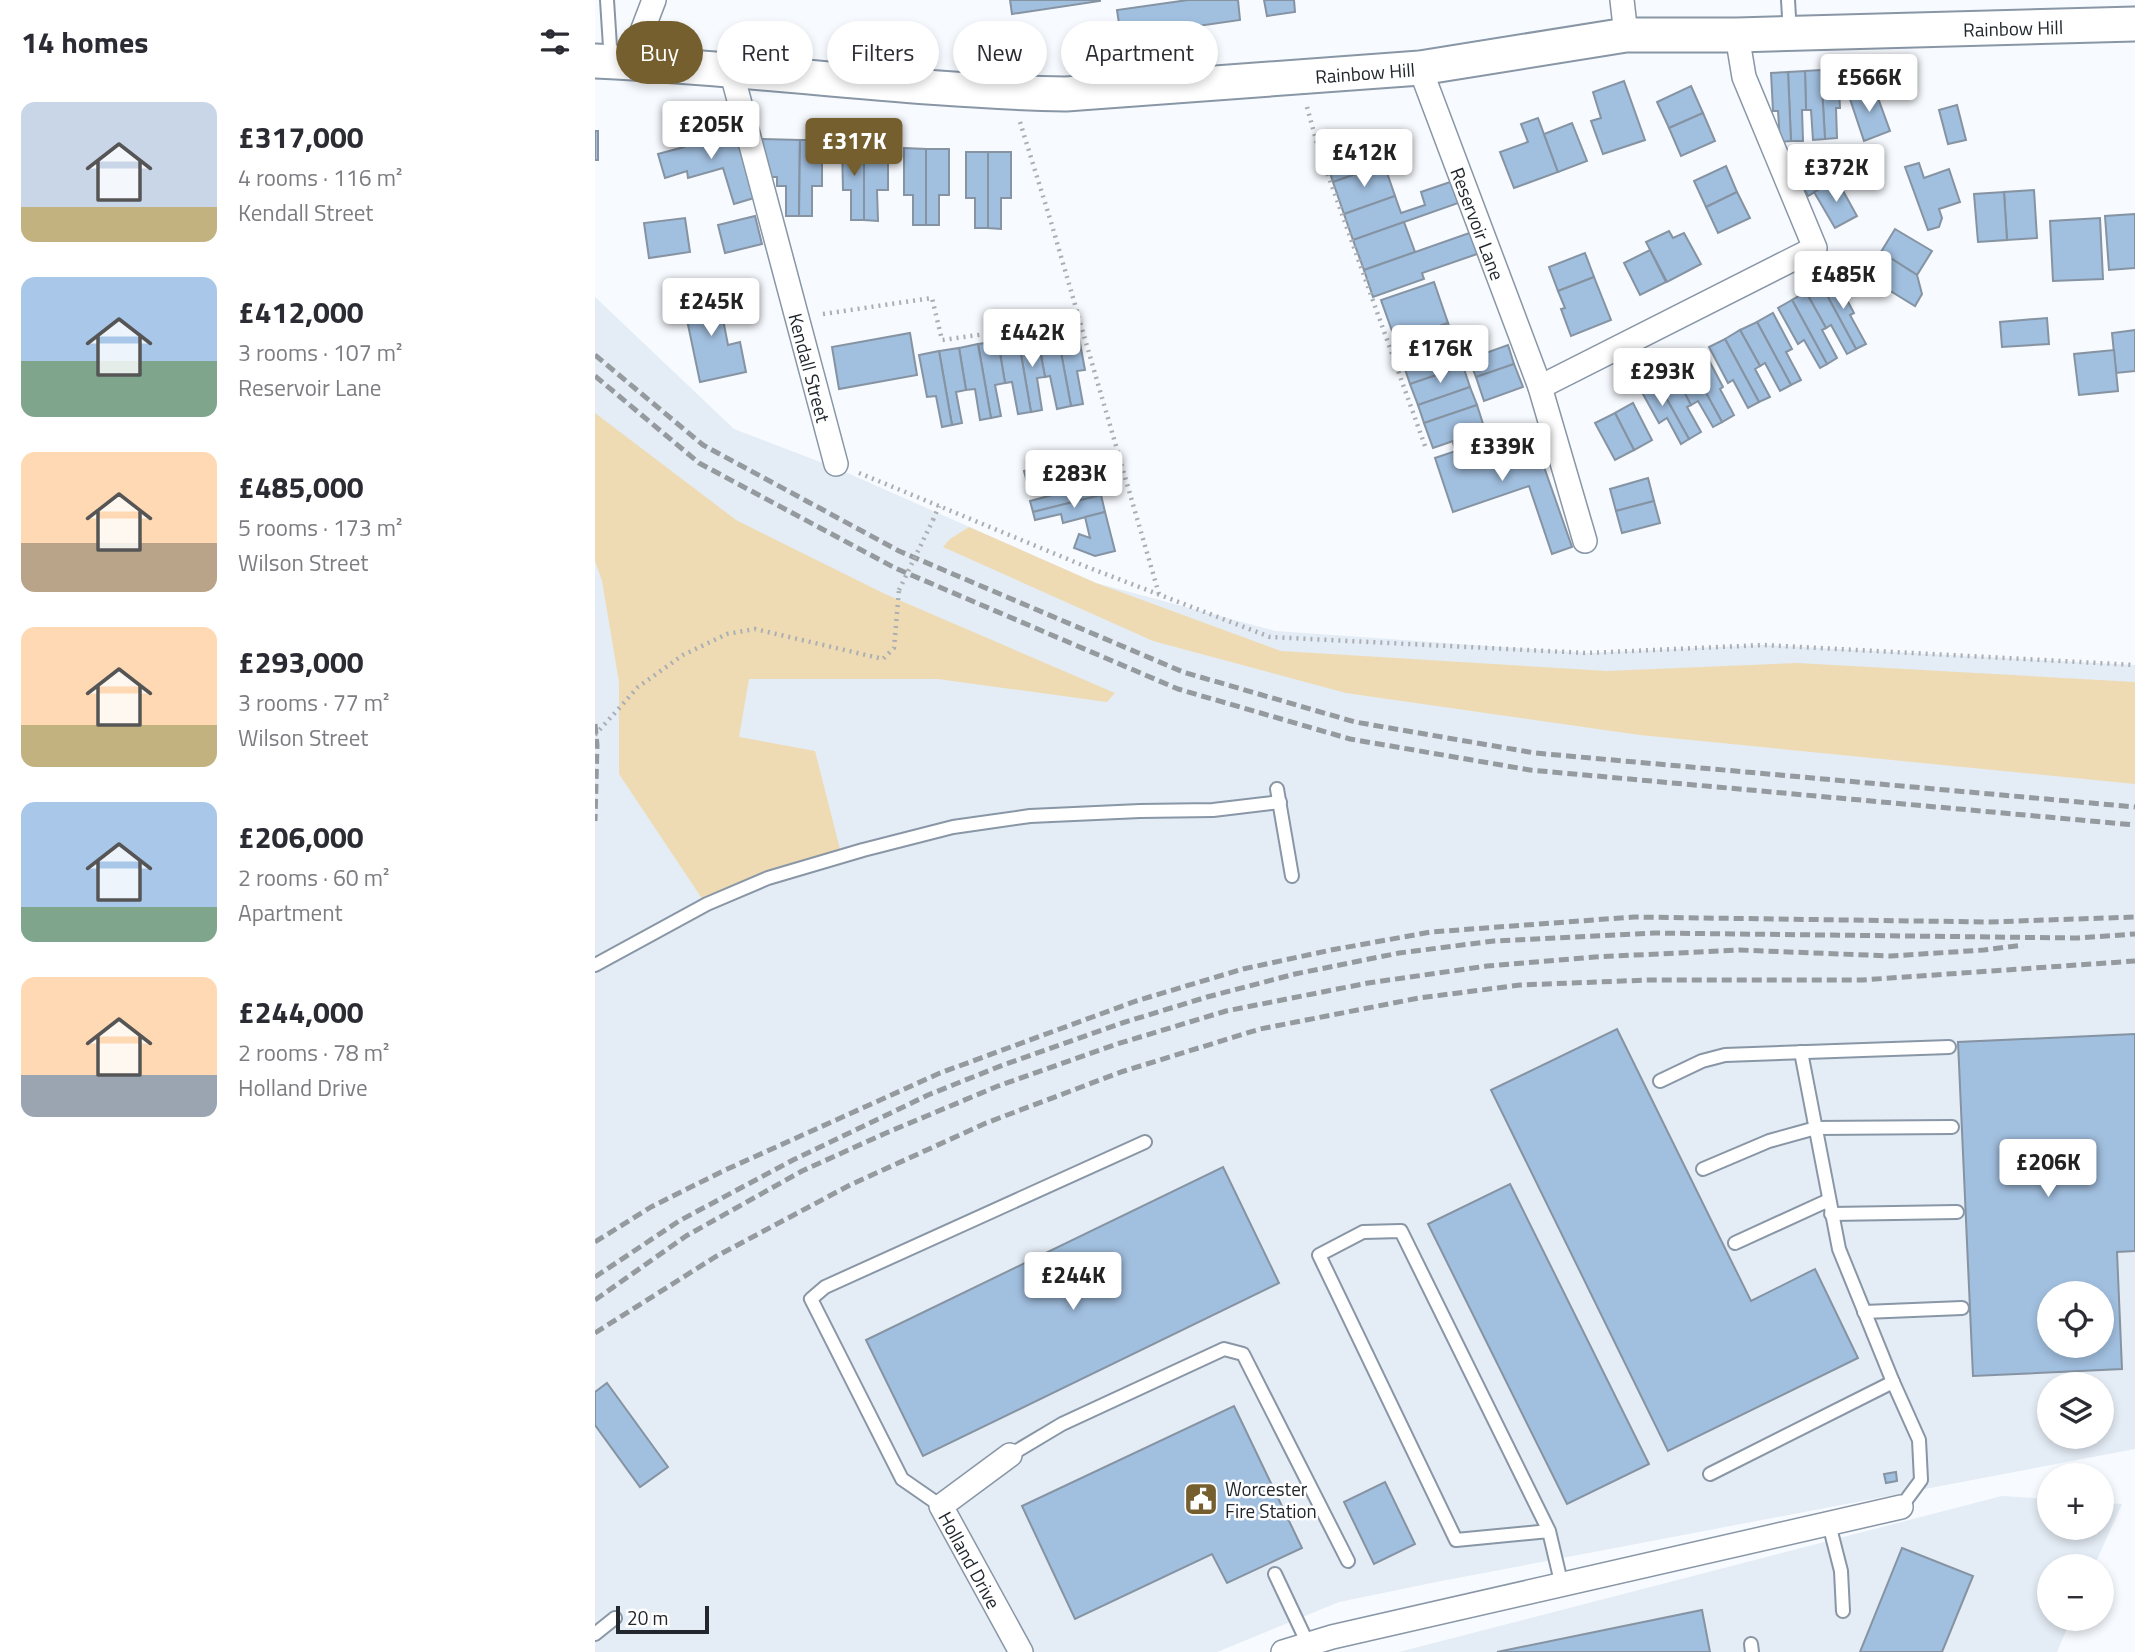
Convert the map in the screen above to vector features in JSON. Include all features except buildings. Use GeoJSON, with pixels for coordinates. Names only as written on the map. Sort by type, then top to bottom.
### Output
{"type":"FeatureCollection","features":[{"type":"Feature","properties":{"kind":"main road","name":"Rainbow Hill"},"geometry":{"type":"LineString","coordinates":[[813,77],[1010,93],[1066,94],[1420,68],[1626,35],[1790,34],[2135,24]]}},
{"type":"Feature","properties":{"kind":"main road","name":"Rainbow Hill"},"geometry":{"type":"LineString","coordinates":[[612,62],[717,69]]}},
{"type":"Feature","properties":{"kind":"street"},"geometry":{"type":"LineString","coordinates":[[612,62],[655,0]]}},
{"type":"Feature","properties":{"kind":"street"},"geometry":{"type":"LineString","coordinates":[[1622,0],[1626,35]]}},
{"type":"Feature","properties":{"kind":"street"},"geometry":{"type":"LineString","coordinates":[[1540,387],[1815,248],[1744,78],[1737,35]]}},
{"type":"Feature","properties":{"kind":"street","name":"Reservoir Lane"},"geometry":{"type":"LineString","coordinates":[[1420,68],[1540,387],[1585,541]]}},
{"type":"Feature","properties":{"kind":"street","name":"Kendall Street"},"geometry":{"type":"LineString","coordinates":[[735,84],[837,464]]}},
{"type":"Feature","properties":{"kind":"street","name":"Holland Drive"},"geometry":{"type":"LineString","coordinates":[[1010,1455],[941,1506],[1021,1652]]}},
{"type":"Feature","properties":{"kind":"street"},"geometry":{"type":"LineString","coordinates":[[1283,1652],[1308,1644],[1333,1645],[1562,1586],[1901,1507]]}},
{"type":"Feature","properties":{"kind":"lane"},"geometry":{"type":"LineString","coordinates":[[607,0],[612,62]]}},
{"type":"Feature","properties":{"kind":"lane"},"geometry":{"type":"LineString","coordinates":[[1788,0],[1790,34]]}},
{"type":"Feature","properties":{"kind":"lane"},"geometry":{"type":"LineString","coordinates":[[595,965],[707,904],[768,878],[954,827],[1030,816],[1213,810],[1278,795],[1291,876]]}},
{"type":"Feature","properties":{"kind":"lane"},"geometry":{"type":"LineString","coordinates":[[1660,1082],[1714,1056],[1949,1047]]}},
{"type":"Feature","properties":{"kind":"lane"},"geometry":{"type":"LineString","coordinates":[[1801,1052],[1839,1249],[1919,1440],[1921,1480],[1901,1507]]}},
{"type":"Feature","properties":{"kind":"lane"},"geometry":{"type":"LineString","coordinates":[[1703,1169],[1769,1141],[1816,1128],[1952,1127]]}},
{"type":"Feature","properties":{"kind":"lane"},"geometry":{"type":"LineString","coordinates":[[941,1506],[902,1479],[811,1299],[825,1287],[1145,1142]]}},
{"type":"Feature","properties":{"kind":"lane"},"geometry":{"type":"LineString","coordinates":[[1735,1243],[1829,1200]]}},
{"type":"Feature","properties":{"kind":"lane"},"geometry":{"type":"LineString","coordinates":[[1832,1214],[1957,1212]]}},
{"type":"Feature","properties":{"kind":"lane"},"geometry":{"type":"LineString","coordinates":[[1549,1531],[1456,1540],[1319,1255],[1363,1232],[1401,1231],[1549,1531],[1562,1586]]}},
{"type":"Feature","properties":{"kind":"lane"},"geometry":{"type":"LineString","coordinates":[[1864,1312],[1962,1308]]}},
{"type":"Feature","properties":{"kind":"lane"},"geometry":{"type":"LineString","coordinates":[[1010,1455],[1062,1424],[1224,1349],[1243,1354],[1348,1561]]}},
{"type":"Feature","properties":{"kind":"lane"},"geometry":{"type":"LineString","coordinates":[[1710,1474],[1893,1382]]}},
{"type":"Feature","properties":{"kind":"lane"},"geometry":{"type":"LineString","coordinates":[[1829,1524],[1841,1571],[1843,1611]]}},
{"type":"Feature","properties":{"kind":"lane"},"geometry":{"type":"LineString","coordinates":[[1275,1574],[1308,1644]]}},
{"type":"Feature","properties":{"kind":"lane"},"geometry":{"type":"LineString","coordinates":[[595,1634],[615,1618]]}},
{"type":"Feature","properties":{"kind":"path"},"geometry":{"type":"LineString","coordinates":[[1299,77],[1318,146],[1425,446]]}},
{"type":"Feature","properties":{"kind":"path"},"geometry":{"type":"LineString","coordinates":[[1010,93],[1080,321],[1159,595]]}},
{"type":"Feature","properties":{"kind":"path"},"geometry":{"type":"LineString","coordinates":[[797,318],[932,298],[942,340],[1080,321]]}},
{"type":"Feature","properties":{"kind":"path"},"geometry":{"type":"LineString","coordinates":[[837,464],[1159,595],[1270,637],[1587,653],[1764,645],[2135,665]]}},
{"type":"Feature","properties":{"kind":"path"},"geometry":{"type":"LineString","coordinates":[[595,735],[638,687],[683,655],[727,634],[755,629],[883,659],[894,648],[898,590],[939,506]]}},
{"type":"Feature","properties":{"kind":"shaded area"},"geometry":{"type":"Polygon","coordinates":[[[595,297],[734,429],[836,468],[1096,583],[1276,631],[1587,653],[1764,645],[2135,665],[2135,1449],[2061,1463],[2037,1463],[2037,1468],[1339,1602],[1217,1652],[595,1652],[595,297]]]}},
{"type":"Feature","properties":{"kind":"shaded area"},"geometry":{"type":"Polygon","coordinates":[[[595,413],[736,520],[885,594],[1115,693],[1107,702],[938,679],[749,679],[739,737],[815,751],[841,853],[703,900],[619,774],[619,682],[602,581],[595,561],[595,413]]]}},
{"type":"Feature","properties":{"kind":"shaded area"},"geometry":{"type":"Polygon","coordinates":[[[969,527],[1096,583],[1281,651],[1607,671],[1797,663],[2135,682],[2135,784],[1640,735],[1346,693],[1153,641],[943,547],[969,527]]]}},
{"type":"Feature","properties":{"kind":"shaded area"},"geometry":{"type":"Polygon","coordinates":[[[2002,1496],[2037,1498],[2037,1540],[2106,1540],[2099,1554],[2037,1554],[2037,1631],[2066,1631],[2057,1652],[1399,1652],[2002,1496]]]}},
{"type":"Feature","properties":{"kind":"shaded area"},"geometry":{"type":"Polygon","coordinates":[[[2114,1504],[2122,1504],[2114,1522],[2114,1504]]]}},
{"type":"Feature","properties":{"kind":"railway"},"geometry":{"type":"LineString","coordinates":[[595,355],[703,445],[899,551],[1183,672],[1355,722],[1535,753],[2135,807]]}},
{"type":"Feature","properties":{"kind":"railway"},"geometry":{"type":"LineString","coordinates":[[595,376],[699,463],[895,568],[1178,689],[1350,739],[1530,770],[2135,825]]}},
{"type":"Feature","properties":{"kind":"railway"},"geometry":{"type":"LineString","coordinates":[[595,724],[595,821]]}},
{"type":"Feature","properties":{"kind":"railway"},"geometry":{"type":"LineString","coordinates":[[595,1242],[651,1207],[723,1171],[940,1073],[1136,1001],[1243,969],[1331,950],[1431,932],[1634,917],[1988,922],[2135,917]]}},
{"type":"Feature","properties":{"kind":"railway"},"geometry":{"type":"LineString","coordinates":[[595,1277],[679,1221],[793,1160],[928,1095],[1122,1023],[1295,974],[1399,953],[1494,941],[1654,933],[2078,938],[2135,934]]}},
{"type":"Feature","properties":{"kind":"railway"},"geometry":{"type":"LineString","coordinates":[[595,1300],[686,1236],[802,1171],[998,1086],[1117,1044],[1226,1011],[1368,983],[1487,966],[1595,957],[1739,950],[1891,956],[2023,945]]}},
{"type":"Feature","properties":{"kind":"railway"},"geometry":{"type":"LineString","coordinates":[[595,1333],[715,1257],[850,1185],[986,1123],[1121,1072],[1260,1029],[1419,998],[1520,985],[1648,980],[1862,980],[2135,961]]}},
{"type":"Feature","properties":{"kind":"place","name":"Worcester Fire Station"},"geometry":{"type":"Point","coordinates":[1201,1499]}}]}
